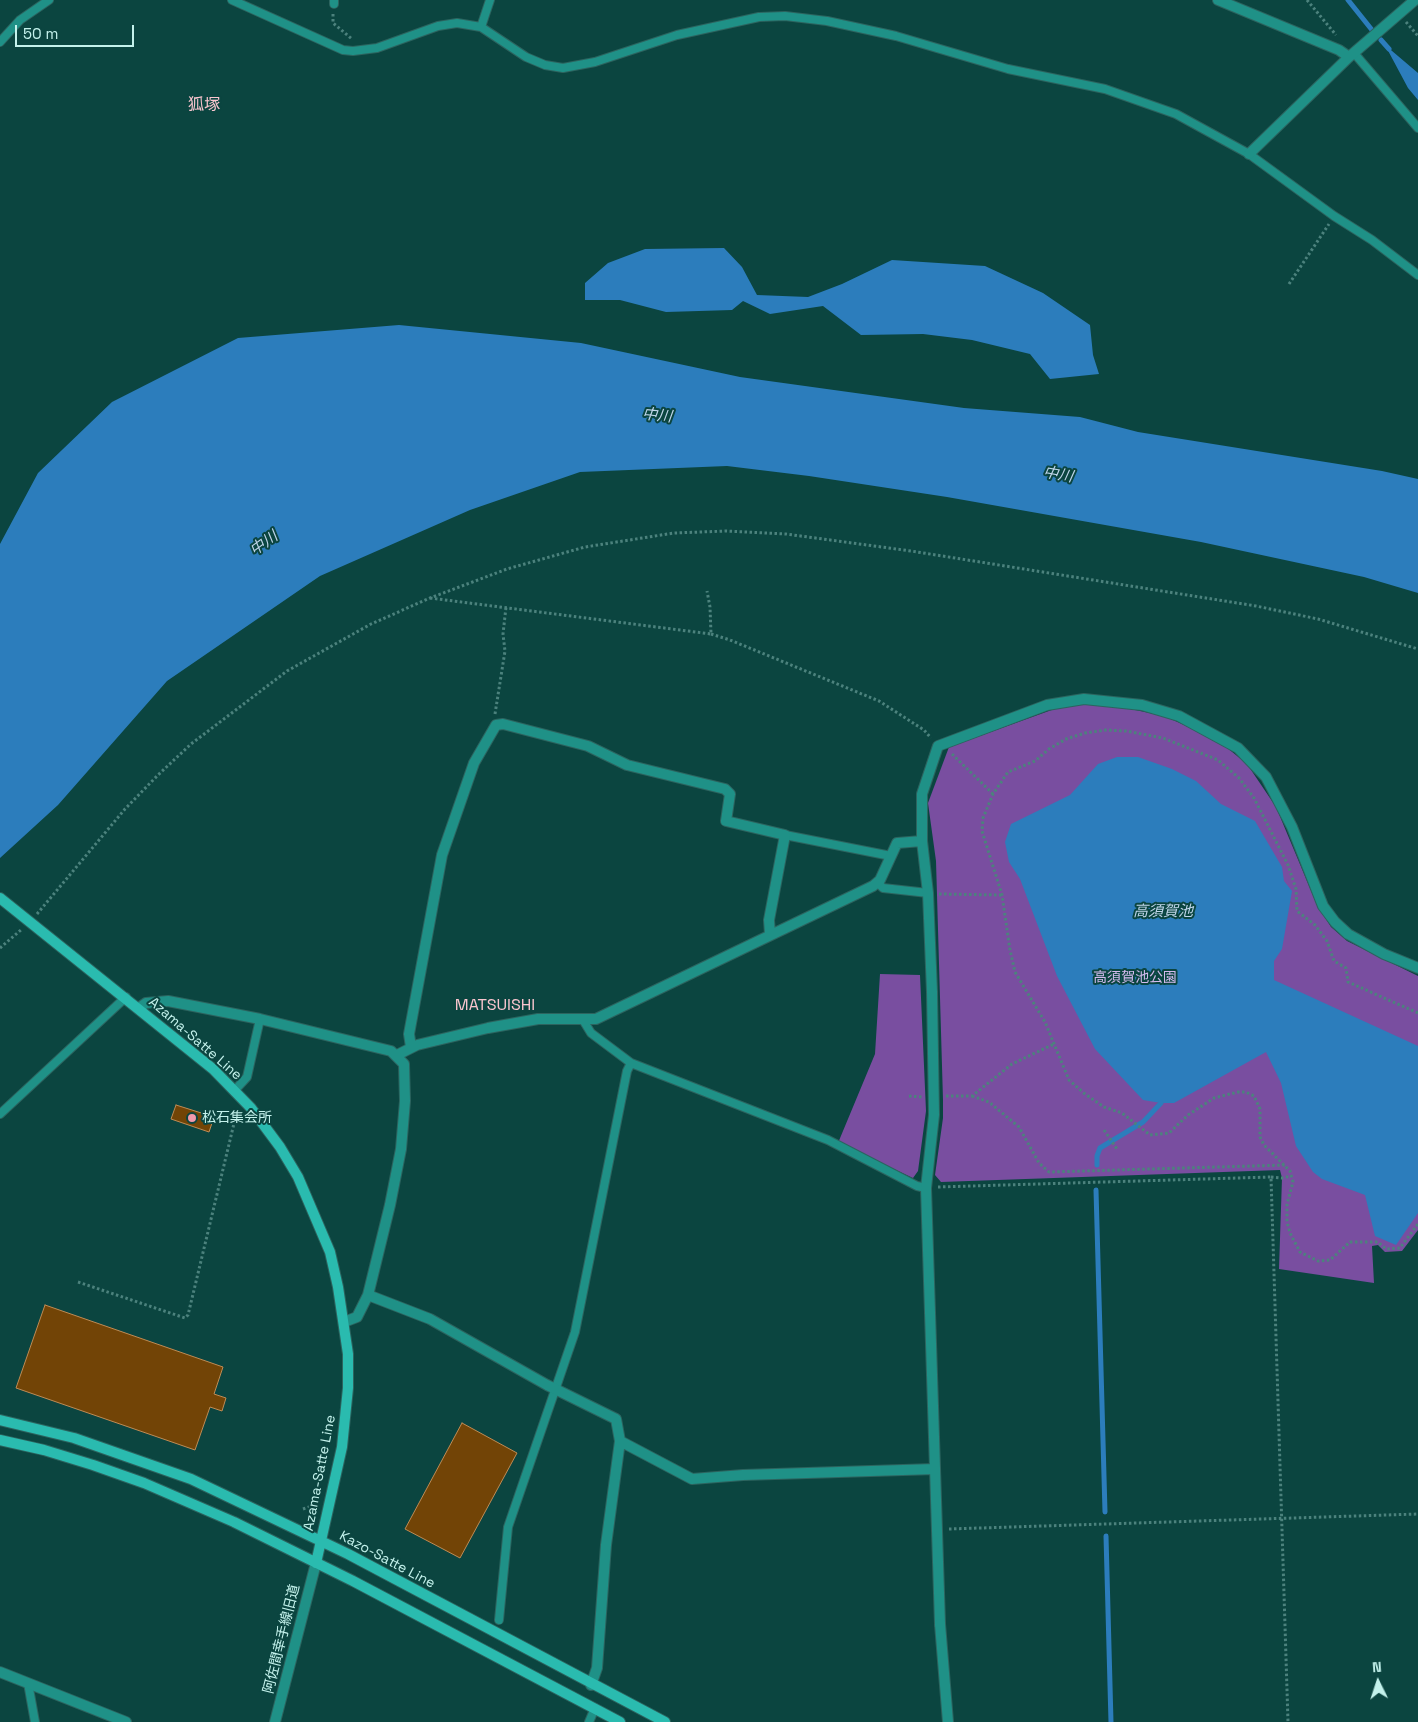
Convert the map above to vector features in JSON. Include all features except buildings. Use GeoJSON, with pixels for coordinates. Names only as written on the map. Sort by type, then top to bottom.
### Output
{"type":"FeatureCollection","features":[{"type":"Feature","properties":{"kind":"main road","name":"Azama-Satte Line"},"geometry":{"type":"LineString","coordinates":[[0,898],[199,1057],[244,1101],[280,1147],[298,1177],[330,1252],[344,1322],[348,1354],[346,1419],[336,1479],[316,1563]]}},
{"type":"Feature","properties":{"kind":"main road","name":"Kazo-Satte Line"},"geometry":{"type":"LineString","coordinates":[[0,1420],[74,1438],[191,1479],[322,1541],[591,1685],[665,1722]]}},
{"type":"Feature","properties":{"kind":"main road"},"geometry":{"type":"LineString","coordinates":[[0,1440],[44,1450],[144,1483],[234,1522],[620,1722]]}},
{"type":"Feature","properties":{"kind":"street"},"geometry":{"type":"LineString","coordinates":[[1218,0],[1340,50],[1353,53]]}},
{"type":"Feature","properties":{"kind":"street"},"geometry":{"type":"LineString","coordinates":[[1249,154],[1353,53],[1415,0]]}},
{"type":"Feature","properties":{"kind":"street"},"geometry":{"type":"LineString","coordinates":[[948,1722],[940,1624],[936,1529],[926,1188],[935,1096],[928,893],[922,841],[922,794],[943,748],[1047,705],[1064,701],[1084,699],[1117,701],[1179,716],[1238,748],[1266,777],[1292,826],[1323,906],[1335,922],[1348,934],[1384,954],[1418,968]]}},
{"type":"Feature","properties":{"kind":"street"},"geometry":{"type":"LineString","coordinates":[[411,1047],[409,1034],[442,855],[474,762],[496,725],[503,724],[588,746],[626,765],[725,789],[730,794],[726,821],[785,835],[769,920],[770,934]]}},
{"type":"Feature","properties":{"kind":"street"},"geometry":{"type":"LineString","coordinates":[[397,1055],[411,1047],[488,1028],[538,1019],[596,1019],[770,934],[831,907],[877,882],[897,843],[922,841]]}},
{"type":"Feature","properties":{"kind":"street"},"geometry":{"type":"LineString","coordinates":[[139,1008],[146,1003],[168,1000],[260,1019],[391,1051],[404,1064],[406,1076],[401,1149],[390,1205],[368,1296],[357,1317],[344,1322]]}},
{"type":"Feature","properties":{"kind":"street"},"geometry":{"type":"LineString","coordinates":[[368,1296],[430,1319],[547,1385],[555,1387],[616,1419],[620,1441],[606,1545],[597,1668],[591,1685]]}},
{"type":"Feature","properties":{"kind":"street"},"geometry":{"type":"LineString","coordinates":[[620,1441],[692,1479],[743,1475],[935,1469]]}},
{"type":"Feature","properties":{"kind":"street","name":"阿佐間幸手線旧道"},"geometry":{"type":"LineString","coordinates":[[275,1722],[316,1563]]}},
{"type":"Feature","properties":{"kind":"street"},"geometry":{"type":"LineString","coordinates":[[0,1672],[126,1722]]}},
{"type":"Feature","properties":{"kind":"lane"},"geometry":{"type":"LineString","coordinates":[[0,42],[20,20],[49,0]]}},
{"type":"Feature","properties":{"kind":"lane"},"geometry":{"type":"LineString","coordinates":[[232,0],[328,44],[353,52],[377,48],[438,26],[457,23],[481,26],[526,57],[545,65],[563,68],[586,64],[677,35],[752,18],[785,16],[827,21],[896,36],[1008,69],[1133,97],[1176,114],[1249,154],[1334,216],[1372,240],[1418,275]]}},
{"type":"Feature","properties":{"kind":"lane"},"geometry":{"type":"LineString","coordinates":[[481,26],[490,0]]}},
{"type":"Feature","properties":{"kind":"lane"},"geometry":{"type":"LineString","coordinates":[[1353,53],[1418,128]]}},
{"type":"Feature","properties":{"kind":"lane"},"geometry":{"type":"LineString","coordinates":[[785,835],[891,856]]}},
{"type":"Feature","properties":{"kind":"lane"},"geometry":{"type":"LineString","coordinates":[[877,882],[883,888],[928,893]]}},
{"type":"Feature","properties":{"kind":"lane"},"geometry":{"type":"LineString","coordinates":[[0,1114],[126,997]]}},
{"type":"Feature","properties":{"kind":"lane"},"geometry":{"type":"LineString","coordinates":[[234,1091],[247,1076],[260,1019]]}},
{"type":"Feature","properties":{"kind":"lane"},"geometry":{"type":"LineString","coordinates":[[583,1020],[591,1033],[631,1063],[828,1140],[917,1186],[926,1188]]}},
{"type":"Feature","properties":{"kind":"lane"},"geometry":{"type":"LineString","coordinates":[[500,1620],[508,1527],[575,1332],[627,1071],[631,1063]]}},
{"type":"Feature","properties":{"kind":"lane"},"geometry":{"type":"LineString","coordinates":[[28,1683],[35,1722]]}},
{"type":"Feature","properties":{"kind":"lane"},"geometry":{"type":"LineString","coordinates":[[589,1722],[595,1708]]}},
{"type":"Feature","properties":{"kind":"path"},"geometry":{"type":"LineString","coordinates":[[1307,0],[1353,53]]}},
{"type":"Feature","properties":{"kind":"path"},"geometry":{"type":"LineString","coordinates":[[334,2],[333,23],[352,39],[353,52]]}},
{"type":"Feature","properties":{"kind":"path"},"geometry":{"type":"LineString","coordinates":[[1290,284],[1334,216]]}},
{"type":"Feature","properties":{"kind":"path"},"geometry":{"type":"LineString","coordinates":[[0,948],[30,922],[125,809],[191,744],[287,671],[371,624],[430,598],[507,569],[586,546],[626,539],[701,532],[786,534],[911,551],[1256,606],[1318,619],[1418,649]]}},
{"type":"Feature","properties":{"kind":"path"},"geometry":{"type":"LineString","coordinates":[[707,591],[710,607],[711,634]]}},
{"type":"Feature","properties":{"kind":"path"},"geometry":{"type":"LineString","coordinates":[[430,598],[711,634],[730,640],[878,701],[924,730],[993,794]]}},
{"type":"Feature","properties":{"kind":"path"},"geometry":{"type":"LineString","coordinates":[[496,725],[494,716],[505,651],[503,634],[506,607]]}},
{"type":"Feature","properties":{"kind":"path"},"geometry":{"type":"LineString","coordinates":[[1418,1013],[1348,982],[1346,968],[1334,961],[1327,941],[1315,925],[1297,911],[1296,889],[1288,866],[1254,798],[1239,778],[1218,760],[1163,738],[1126,731],[1106,730],[1085,733],[1066,739],[1049,749],[1035,762],[1008,772],[993,794],[983,818],[982,831],[1002,895],[1015,972],[1041,1015],[1069,1080],[1104,1107],[1128,1118],[1146,1134],[1158,1135],[1169,1133],[1188,1114],[1214,1098],[1246,1092],[1254,1096],[1260,1109],[1260,1137],[1264,1145],[1286,1165],[1293,1182],[1287,1204],[1287,1222],[1293,1242],[1300,1252],[1318,1261],[1330,1260],[1350,1242],[1378,1242],[1386,1249],[1400,1248],[1418,1224]]}},
{"type":"Feature","properties":{"kind":"path"},"geometry":{"type":"LineString","coordinates":[[928,893],[1002,895]]}},
{"type":"Feature","properties":{"kind":"path"},"geometry":{"type":"LineString","coordinates":[[972,1096],[1012,1064],[1054,1044]]}},
{"type":"Feature","properties":{"kind":"path"},"geometry":{"type":"LineString","coordinates":[[909,1096],[928,1096]]}},
{"type":"Feature","properties":{"kind":"path"},"geometry":{"type":"LineString","coordinates":[[943,1096],[972,1096],[989,1102],[1019,1127],[1039,1163],[1049,1172],[1286,1165]]}},
{"type":"Feature","properties":{"kind":"path"},"geometry":{"type":"LineString","coordinates":[[78,1282],[184,1318],[188,1315],[238,1107],[244,1101]]}},
{"type":"Feature","properties":{"kind":"path"},"geometry":{"type":"LineString","coordinates":[[236,1108],[242,1116]]}},
{"type":"Feature","properties":{"kind":"path"},"geometry":{"type":"LineString","coordinates":[[1104,1130],[1118,1149]]}},
{"type":"Feature","properties":{"kind":"path"},"geometry":{"type":"LineString","coordinates":[[926,1188],[1282,1178],[1291,1176]]}},
{"type":"Feature","properties":{"kind":"path"},"geometry":{"type":"LineString","coordinates":[[1271,1177],[1288,1722]]}},
{"type":"Feature","properties":{"kind":"path"},"geometry":{"type":"LineString","coordinates":[[304,1509],[315,1505],[319,1500]]}},
{"type":"Feature","properties":{"kind":"path"},"geometry":{"type":"LineString","coordinates":[[936,1529],[1418,1514]]}},
{"type":"Feature","properties":{"kind":"green space","name":"高須賀池公園"},"geometry":{"type":"Polygon","coordinates":[[[1079,704],[1116,706],[1164,716],[1200,732],[1226,747],[1247,764],[1276,807],[1317,905],[1331,927],[1347,941],[1418,976],[1418,1230],[1402,1251],[1385,1252],[1378,1245],[1372,1246],[1374,1283],[1279,1269],[1282,1178],[1280,1170],[941,1182],[935,1175],[943,1118],[943,1100],[936,861],[928,803],[949,747],[1060,707],[1079,704]]]}},
{"type":"Feature","properties":{"kind":"green space"},"geometry":{"type":"Polygon","coordinates":[[[880,974],[920,975],[926,1111],[918,1171],[913,1178],[838,1143],[875,1054],[880,974]]]}},
{"type":"Feature","properties":{"kind":"water"},"geometry":{"type":"Polygon","coordinates":[[[1385,45],[1418,73],[1418,100],[1408,88],[1385,45]]]}},
{"type":"Feature","properties":{"kind":"water"},"geometry":{"type":"Polygon","coordinates":[[[724,248],[742,267],[757,295],[808,297],[842,284],[892,260],[985,266],[1043,293],[1090,325],[1093,355],[1099,374],[1050,379],[1030,354],[972,340],[923,334],[861,335],[823,306],[770,314],[743,301],[732,310],[666,312],[620,300],[585,300],[585,283],[608,263],[645,249],[724,248]]]}},
{"type":"Feature","properties":{"kind":"water","name":"中川"},"geometry":{"type":"Polygon","coordinates":[[[399,325],[581,343],[740,377],[964,408],[1080,417],[1138,432],[1382,471],[1418,479],[1418,593],[1364,577],[1201,542],[947,497],[809,476],[727,466],[580,472],[470,510],[320,576],[167,681],[58,805],[0,858],[0,544],[38,473],[112,402],[238,338],[399,325]]]}},
{"type":"Feature","properties":{"kind":"water","name":"高須賀池"},"geometry":{"type":"Polygon","coordinates":[[[1117,757],[1138,757],[1172,769],[1196,781],[1221,804],[1255,821],[1282,867],[1284,881],[1292,891],[1282,949],[1274,961],[1274,980],[1418,1046],[1418,1213],[1396,1245],[1375,1236],[1365,1195],[1322,1179],[1313,1172],[1296,1146],[1281,1083],[1266,1052],[1174,1103],[1161,1103],[1143,1100],[1095,1049],[1057,976],[1020,879],[1009,862],[1005,842],[1011,824],[1070,795],[1098,764],[1117,757]]]}},
{"type":"Feature","properties":{"kind":"waterway"},"geometry":{"type":"LineString","coordinates":[[1348,0],[1372,30]]}},
{"type":"Feature","properties":{"kind":"waterway"},"geometry":{"type":"LineString","coordinates":[[1381,40],[1389,49]]}},
{"type":"Feature","properties":{"kind":"waterway"},"geometry":{"type":"LineString","coordinates":[[1097,1165],[1097,1156],[1100,1148],[1143,1122],[1161,1103]]}},
{"type":"Feature","properties":{"kind":"waterway"},"geometry":{"type":"LineString","coordinates":[[1096,1190],[1105,1512]]}},
{"type":"Feature","properties":{"kind":"waterway"},"geometry":{"type":"LineString","coordinates":[[1106,1536],[1111,1722]]}},
{"type":"Feature","properties":{"kind":"place","name":"松石集会所"},"geometry":{"type":"Point","coordinates":[192,1118]}},
{"type":"Feature","properties":{"kind":"district","name":"狐塚"},"geometry":{"type":"Point","coordinates":[204,106]}},
{"type":"Feature","properties":{"kind":"district","name":"MATSUISHI"},"geometry":{"type":"Point","coordinates":[495,1006]}}]}
